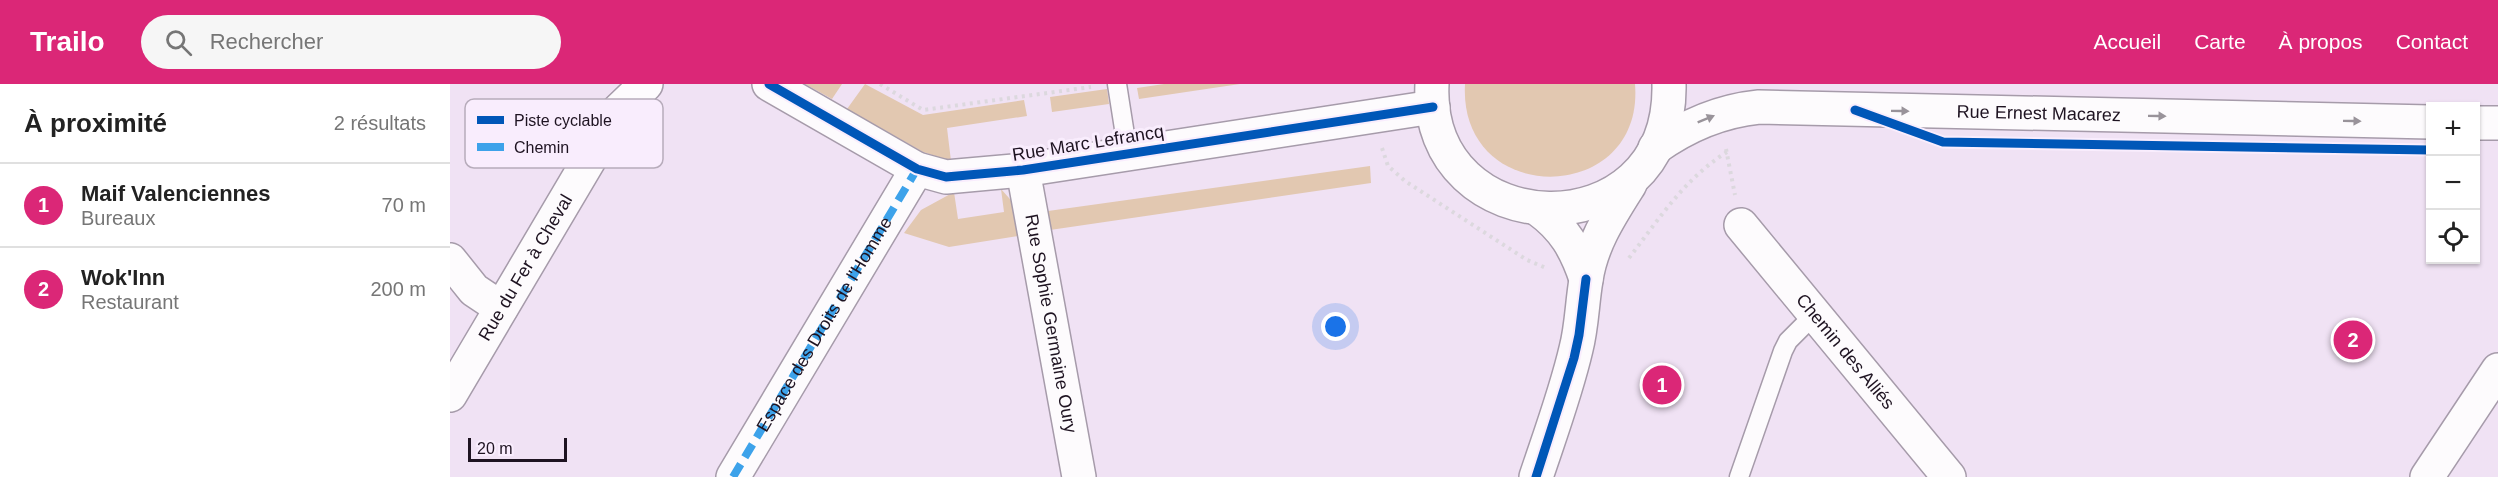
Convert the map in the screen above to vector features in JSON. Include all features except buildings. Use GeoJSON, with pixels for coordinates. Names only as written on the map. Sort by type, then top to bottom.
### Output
{"type":"FeatureCollection","features":[{"type":"Feature","properties":{"kind":"street","name":"Rue du Fer à Cheval"},"geometry":{"type":"LineString","coordinates":[[630,99],[646,84]]}},
{"type":"Feature","properties":{"kind":"street","name":"Rue Marc Lefrancq"},"geometry":{"type":"LineString","coordinates":[[769,84],[917,169],[946,177],[1023,170],[1128,154],[1433,96]]}},
{"type":"Feature","properties":{"kind":"street"},"geometry":{"type":"LineString","coordinates":[[1536,477],[1574,358],[1586,279],[1601,233],[1636,174],[1655,148],[1665,122],[1669,84]]}},
{"type":"Feature","properties":{"kind":"street"},"geometry":{"type":"LineString","coordinates":[[1433,96],[1440,135],[1454,160],[1474,181],[1510,203],[1539,210],[1565,209],[1591,203],[1615,191],[1636,174]]}},
{"type":"Feature","properties":{"kind":"street","name":"Rue Ernest Macarez"},"geometry":{"type":"LineString","coordinates":[[1655,148],[1680,131],[1702,121],[1728,112],[1759,107],[2426,122]]}},
{"type":"Feature","properties":{"kind":"street"},"geometry":{"type":"LineString","coordinates":[[2480,123],[2498,123]]}},
{"type":"Feature","properties":{"kind":"street","name":"Rue du Fer à Cheval"},"geometry":{"type":"LineString","coordinates":[[450,395],[584,168]]}},
{"type":"Feature","properties":{"kind":"street","name":"Espace des Droits de l'Homme"},"geometry":{"type":"LineString","coordinates":[[733,477],[917,169]]}},
{"type":"Feature","properties":{"kind":"street","name":"Rue Sophie Germaine Oury"},"geometry":{"type":"LineString","coordinates":[[1023,170],[1076,476]]}},
{"type":"Feature","properties":{"kind":"street"},"geometry":{"type":"LineString","coordinates":[[1539,210],[1559,226],[1572,244],[1586,279]]}},
{"type":"Feature","properties":{"kind":"street","name":"Chemin des Alliés"},"geometry":{"type":"LineString","coordinates":[[1741,225],[1949,477]]}},
{"type":"Feature","properties":{"kind":"street"},"geometry":{"type":"LineString","coordinates":[[450,260],[474,290],[501,308]]}},
{"type":"Feature","properties":{"kind":"street"},"geometry":{"type":"LineString","coordinates":[[2427,477],[2498,370]]}},
{"type":"Feature","properties":{"kind":"lane"},"geometry":{"type":"LineString","coordinates":[[1109,85],[1128,154]]}},
{"type":"Feature","properties":{"kind":"lane"},"geometry":{"type":"LineString","coordinates":[[1738,477],[1783,351],[1788,341],[1814,315]]}},
{"type":"Feature","properties":{"kind":"path"},"geometry":{"type":"LineString","coordinates":[[880,84],[922,110],[1109,85]]}},
{"type":"Feature","properties":{"kind":"path"},"geometry":{"type":"LineString","coordinates":[[1724,142],[1741,225]]}},
{"type":"Feature","properties":{"kind":"path"},"geometry":{"type":"LineString","coordinates":[[1586,279],[1618,272],[1688,182],[1706,165],[1727,152]]}},
{"type":"Feature","properties":{"kind":"shaded area"},"geometry":{"type":"Polygon","coordinates":[[[805,84],[842,84],[832,99],[805,84]]]}},
{"type":"Feature","properties":{"kind":"shaded area"},"geometry":{"type":"Polygon","coordinates":[[[865,84],[923,115],[1024,100],[1027,116],[947,128],[951,161],[923,152],[847,109],[865,84]]]}},
{"type":"Feature","properties":{"kind":"shaded area"},"geometry":{"type":"Polygon","coordinates":[[[1164,84],[1240,84],[1139,99],[1137,88],[1164,84]]]}},
{"type":"Feature","properties":{"kind":"shaded area"},"geometry":{"type":"Polygon","coordinates":[[[1465,84],[1635,84],[1630,124],[1612,153],[1584,171],[1551,177],[1518,171],[1490,154],[1471,125],[1465,84]]]}},
{"type":"Feature","properties":{"kind":"shaded area"},"geometry":{"type":"Polygon","coordinates":[[[1107,89],[1109,104],[1052,112],[1050,97],[1107,89]]]}},
{"type":"Feature","properties":{"kind":"shaded area"},"geometry":{"type":"Polygon","coordinates":[[[1370,166],[1371,183],[1050,230],[1048,211],[1370,166]]]}},
{"type":"Feature","properties":{"kind":"shaded area"},"geometry":{"type":"Polygon","coordinates":[[[1001,189],[1017,207],[1024,235],[949,247],[904,233],[921,210],[954,192],[958,219],[1004,212],[1001,189]]]}},
{"type":"Feature","properties":{"kind":"marked path"},"geometry":{"type":"LineString","coordinates":[[733,477],[917,169]]}},
{"type":"Feature","properties":{"kind":"cycle path"},"geometry":{"type":"LineString","coordinates":[[769,84],[917,169],[946,177],[1023,170],[1433,107]]}},
{"type":"Feature","properties":{"kind":"cycle path"},"geometry":{"type":"LineString","coordinates":[[1855,110],[1943,142],[2426,150]]}},
{"type":"Feature","properties":{"kind":"cycle path"},"geometry":{"type":"LineString","coordinates":[[1536,477],[1574,358],[1586,279]]}},
{"type":"Feature","properties":{"kind":"place","name":"Wok'Inn"},"geometry":{"type":"Point","coordinates":[2353,340]}},
{"type":"Feature","properties":{"kind":"place","name":"Maif Valenciennes"},"geometry":{"type":"Point","coordinates":[1662,385]}}]}
